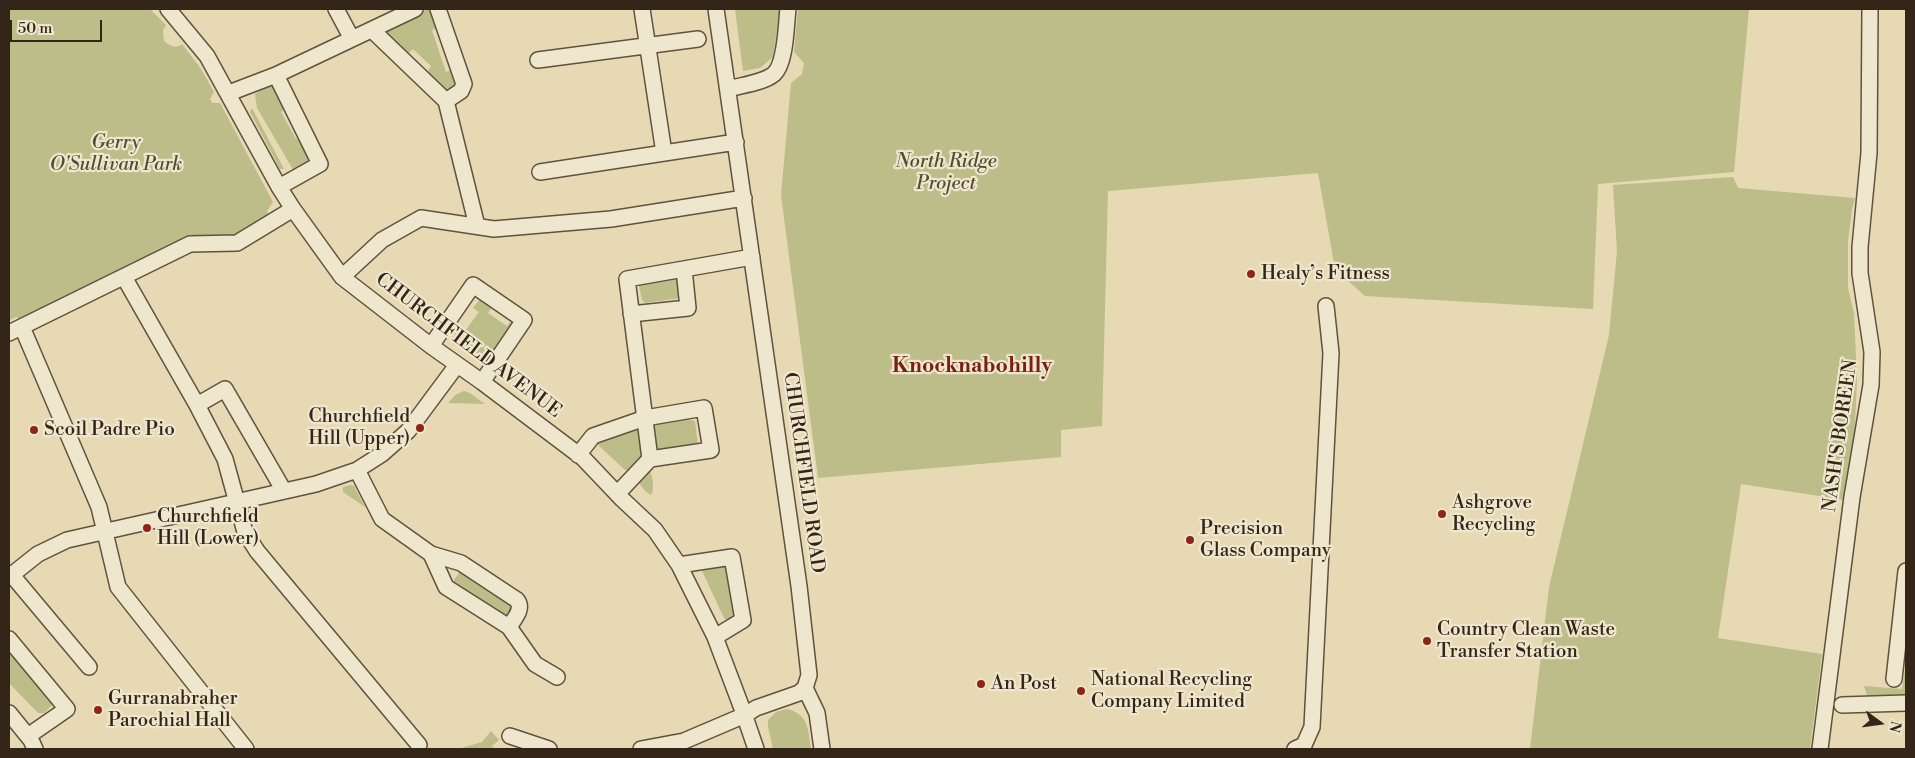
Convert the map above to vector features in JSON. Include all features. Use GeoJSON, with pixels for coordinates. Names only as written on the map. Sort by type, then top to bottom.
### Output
{"type":"FeatureCollection","features":[{"type":"Feature","properties":{"kind":"street","name":"CHURCHFIELD AVENUE"},"geometry":{"type":"LineString","coordinates":[[168,9],[207,56],[229,93],[254,145],[292,209],[342,277],[578,455],[655,530],[679,565],[715,637],[756,749]]}},
{"type":"Feature","properties":{"kind":"street"},"geometry":{"type":"LineString","coordinates":[[336,9],[352,39]]}},
{"type":"Feature","properties":{"kind":"street"},"geometry":{"type":"LineString","coordinates":[[229,93],[276,75],[415,9]]}},
{"type":"Feature","properties":{"kind":"street"},"geometry":{"type":"LineString","coordinates":[[438,9],[464,84],[460,91],[446,101]]}},
{"type":"Feature","properties":{"kind":"street"},"geometry":{"type":"LineString","coordinates":[[642,9],[664,153]]}},
{"type":"Feature","properties":{"kind":"street","name":"CHURCHFIELD ROAD"},"geometry":{"type":"LineString","coordinates":[[716,9],[800,595],[809,676],[805,688]]}},
{"type":"Feature","properties":{"kind":"street"},"geometry":{"type":"LineString","coordinates":[[728,89],[766,79],[774,74],[783,53],[788,9]]}},
{"type":"Feature","properties":{"kind":"street","name":"NASH'S BOREEN"},"geometry":{"type":"LineString","coordinates":[[1820,749],[1852,497],[1871,385],[1872,352],[1860,273],[1860,247],[1869,153],[1870,9]]}},
{"type":"Feature","properties":{"kind":"street"},"geometry":{"type":"LineString","coordinates":[[372,30],[446,101],[477,226]]}},
{"type":"Feature","properties":{"kind":"street"},"geometry":{"type":"LineString","coordinates":[[538,60],[647,44],[698,39]]}},
{"type":"Feature","properties":{"kind":"street"},"geometry":{"type":"LineString","coordinates":[[276,75],[320,164],[279,187]]}},
{"type":"Feature","properties":{"kind":"street"},"geometry":{"type":"LineString","coordinates":[[540,172],[736,142]]}},
{"type":"Feature","properties":{"kind":"street"},"geometry":{"type":"LineString","coordinates":[[342,277],[382,240],[420,218],[494,229],[611,219],[744,198]]}},
{"type":"Feature","properties":{"kind":"street"},"geometry":{"type":"LineString","coordinates":[[246,749],[118,587],[99,508],[16,330],[190,244],[237,243],[292,209]]}},
{"type":"Feature","properties":{"kind":"street"},"geometry":{"type":"LineString","coordinates":[[650,459],[627,278],[752,257]]}},
{"type":"Feature","properties":{"kind":"street"},"geometry":{"type":"LineString","coordinates":[[631,314],[688,308],[684,269]]}},
{"type":"Feature","properties":{"kind":"street"},"geometry":{"type":"LineString","coordinates":[[124,277],[197,405],[225,459],[245,532],[257,550],[419,745]]}},
{"type":"Feature","properties":{"kind":"street"},"geometry":{"type":"LineString","coordinates":[[431,346],[473,285],[524,320],[482,382]]}},
{"type":"Feature","properties":{"kind":"street"},"geometry":{"type":"LineString","coordinates":[[1295,749],[1304,745],[1312,727],[1331,353],[1326,306]]}},
{"type":"Feature","properties":{"kind":"street"},"geometry":{"type":"LineString","coordinates":[[89,667],[10,575],[38,554],[67,540],[316,484],[357,470],[382,454],[408,432],[457,365]]}},
{"type":"Feature","properties":{"kind":"street"},"geometry":{"type":"LineString","coordinates":[[197,405],[225,389],[284,490]]}},
{"type":"Feature","properties":{"kind":"street"},"geometry":{"type":"LineString","coordinates":[[578,455],[593,436],[644,418],[704,408],[711,450],[650,459],[617,494]]}},
{"type":"Feature","properties":{"kind":"street"},"geometry":{"type":"LineString","coordinates":[[357,470],[382,518],[431,554],[461,563],[517,600],[521,606],[520,610],[509,627]]}},
{"type":"Feature","properties":{"kind":"street"},"geometry":{"type":"LineString","coordinates":[[431,554],[446,586],[509,627],[535,664],[557,677]]}},
{"type":"Feature","properties":{"kind":"street"},"geometry":{"type":"LineString","coordinates":[[679,565],[732,557],[743,620],[715,637]]}},
{"type":"Feature","properties":{"kind":"street"},"geometry":{"type":"LineString","coordinates":[[1894,679],[1902,653],[1906,571]]}},
{"type":"Feature","properties":{"kind":"street"},"geometry":{"type":"LineString","coordinates":[[9,639],[67,709],[32,743],[9,713]]}},
{"type":"Feature","properties":{"kind":"street"},"geometry":{"type":"LineString","coordinates":[[642,749],[684,741],[744,713],[799,693],[805,688],[817,713],[822,749]]}},
{"type":"Feature","properties":{"kind":"street"},"geometry":{"type":"LineString","coordinates":[[1842,705],[1906,703]]}},
{"type":"Feature","properties":{"kind":"street"},"geometry":{"type":"LineString","coordinates":[[510,736],[549,749]]}},
{"type":"Feature","properties":{"kind":"green space","name":"Gerry O'Sullivan Park"},"geometry":{"type":"Polygon","coordinates":[[[9,9],[150,9],[166,25],[163,30],[164,41],[173,46],[182,44],[201,69],[214,92],[210,99],[212,103],[220,103],[273,202],[267,211],[269,216],[238,235],[193,235],[23,320],[16,317],[10,320],[9,327],[9,9]]]}},
{"type":"Feature","properties":{"kind":"green space"},"geometry":{"type":"Polygon","coordinates":[[[428,9],[432,9],[440,26],[432,30],[446,72],[454,69],[459,84],[448,91],[426,74],[431,66],[413,49],[406,56],[385,33],[388,27],[428,9]]]}},
{"type":"Feature","properties":{"kind":"green space"},"geometry":{"type":"Polygon","coordinates":[[[735,9],[780,9],[773,57],[760,68],[743,71],[735,9]]]}},
{"type":"Feature","properties":{"kind":"green space","name":"North Ridge Project"},"geometry":{"type":"Polygon","coordinates":[[[798,9],[1749,9],[1734,172],[1598,184],[1593,309],[1365,296],[1335,269],[1318,173],[1108,191],[1102,426],[1061,430],[1061,457],[818,478],[781,195],[791,83],[802,74],[804,63],[794,52],[798,9]]]}},
{"type":"Feature","properties":{"kind":"green space"},"geometry":{"type":"Polygon","coordinates":[[[271,85],[275,88],[287,108],[281,112],[296,139],[303,136],[315,161],[295,173],[257,108],[255,94],[271,85]]]}},
{"type":"Feature","properties":{"kind":"green space"},"geometry":{"type":"Polygon","coordinates":[[[252,108],[284,169],[280,169],[250,112],[252,108]]]}},
{"type":"Feature","properties":{"kind":"green space"},"geometry":{"type":"Polygon","coordinates":[[[1733,177],[1738,188],[1855,198],[1848,241],[1848,288],[1854,313],[1857,380],[1854,445],[1845,500],[1741,484],[1718,638],[1822,654],[1810,749],[1530,749],[1549,587],[1609,335],[1617,251],[1613,185],[1733,177]]]}},
{"type":"Feature","properties":{"kind":"green space"},"geometry":{"type":"Polygon","coordinates":[[[678,276],[681,298],[645,303],[642,300],[639,286],[642,282],[678,276]]]}},
{"type":"Feature","properties":{"kind":"green space"},"geometry":{"type":"Polygon","coordinates":[[[480,299],[492,307],[488,313],[507,326],[511,320],[517,324],[510,336],[505,334],[486,359],[453,337],[459,327],[465,331],[479,312],[473,308],[480,299]]]}},
{"type":"Feature","properties":{"kind":"green space"},"geometry":{"type":"Polygon","coordinates":[[[464,391],[485,404],[448,403],[455,395],[464,391]]]}},
{"type":"Feature","properties":{"kind":"green space"},"geometry":{"type":"Polygon","coordinates":[[[687,419],[695,421],[698,446],[661,450],[655,447],[653,426],[656,423],[687,419]]]}},
{"type":"Feature","properties":{"kind":"green space"},"geometry":{"type":"Polygon","coordinates":[[[635,426],[640,428],[643,446],[641,460],[633,470],[625,470],[596,443],[606,434],[634,430],[635,426]]]}},
{"type":"Feature","properties":{"kind":"green space"},"geometry":{"type":"Polygon","coordinates":[[[648,468],[653,482],[651,495],[645,491],[636,479],[648,468]]]}},
{"type":"Feature","properties":{"kind":"green space"},"geometry":{"type":"Polygon","coordinates":[[[354,486],[365,507],[343,492],[343,487],[354,486]]]}},
{"type":"Feature","properties":{"kind":"green space"},"geometry":{"type":"Polygon","coordinates":[[[725,564],[729,568],[737,617],[730,622],[724,618],[702,571],[702,568],[725,564]]]}},
{"type":"Feature","properties":{"kind":"green space"},"geometry":{"type":"Polygon","coordinates":[[[461,570],[514,606],[509,615],[504,617],[452,583],[461,570]]]}},
{"type":"Feature","properties":{"kind":"green space"},"geometry":{"type":"Polygon","coordinates":[[[9,648],[53,704],[44,713],[38,713],[9,683],[9,648]]]}},
{"type":"Feature","properties":{"kind":"green space"},"geometry":{"type":"Polygon","coordinates":[[[1906,663],[1906,696],[1867,695],[1864,686],[1902,689],[1906,663]]]}},
{"type":"Feature","properties":{"kind":"green space"},"geometry":{"type":"Polygon","coordinates":[[[787,709],[800,715],[806,724],[811,749],[773,749],[768,720],[776,712],[787,709]]]}},
{"type":"Feature","properties":{"kind":"green space"},"geometry":{"type":"Polygon","coordinates":[[[491,731],[499,740],[492,746],[494,749],[458,749],[482,742],[491,731]]]}},
{"type":"Feature","properties":{"kind":"place","name":"Healy’s Fitness"},"geometry":{"type":"Point","coordinates":[1251,274]}},
{"type":"Feature","properties":{"kind":"place","name":"Churchfield Hill (Upper)"},"geometry":{"type":"Point","coordinates":[420,428]}},
{"type":"Feature","properties":{"kind":"place","name":"Scoil Padre Pio"},"geometry":{"type":"Point","coordinates":[34,430]}},
{"type":"Feature","properties":{"kind":"place","name":"Ashgrove Recycling"},"geometry":{"type":"Point","coordinates":[1442,514]}},
{"type":"Feature","properties":{"kind":"place","name":"Churchfield Hill (Lower)"},"geometry":{"type":"Point","coordinates":[147,528]}},
{"type":"Feature","properties":{"kind":"place","name":"Precision Glass Company"},"geometry":{"type":"Point","coordinates":[1190,540]}},
{"type":"Feature","properties":{"kind":"place","name":"Country Clean Waste Transfer Station"},"geometry":{"type":"Point","coordinates":[1427,641]}},
{"type":"Feature","properties":{"kind":"place","name":"An Post"},"geometry":{"type":"Point","coordinates":[981,684]}},
{"type":"Feature","properties":{"kind":"place","name":"National Recycling Company Limited"},"geometry":{"type":"Point","coordinates":[1081,691]}},
{"type":"Feature","properties":{"kind":"place","name":"Gurranabraher Parochial Hall"},"geometry":{"type":"Point","coordinates":[98,710]}},
{"type":"Feature","properties":{"kind":"district","name":"Knocknabohilly"},"geometry":{"type":"Point","coordinates":[972,367]}}]}
